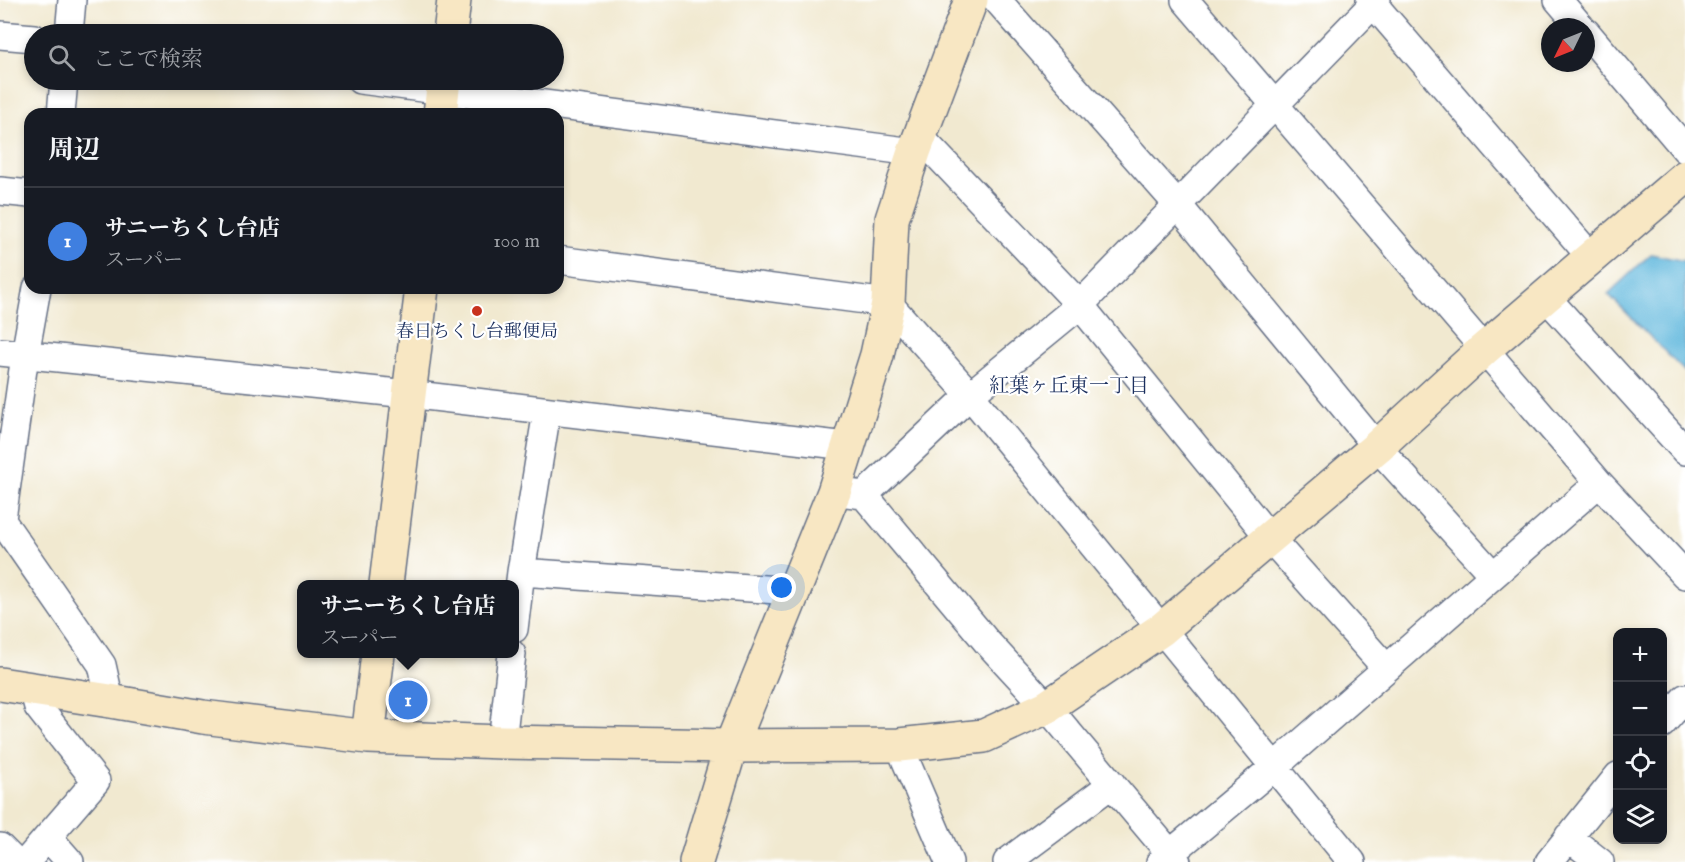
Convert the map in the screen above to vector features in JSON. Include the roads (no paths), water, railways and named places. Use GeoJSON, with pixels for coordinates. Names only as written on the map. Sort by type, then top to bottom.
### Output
{"type":"FeatureCollection","features":[{"type":"Feature","properties":{"kind":"street"},"geometry":{"type":"LineString","coordinates":[[70,24],[72,0]]}},
{"type":"Feature","properties":{"kind":"street"},"geometry":{"type":"LineString","coordinates":[[451,24],[454,0]]}},
{"type":"Feature","properties":{"kind":"street"},"geometry":{"type":"LineString","coordinates":[[971,0],[917,144],[892,219],[888,303],[877,355],[847,446],[849,493],[1047,707],[1112,784],[1169,859],[1599,483]]}},
{"type":"Feature","properties":{"kind":"street"},"geometry":{"type":"LineString","coordinates":[[997,0],[1178,205],[1377,447],[1493,575]]}},
{"type":"Feature","properties":{"kind":"street"},"geometry":{"type":"LineString","coordinates":[[1185,0],[1599,483],[1685,575]]}},
{"type":"Feature","properties":{"kind":"street"},"geometry":{"type":"LineString","coordinates":[[1558,0],[1573,18]]}},
{"type":"Feature","properties":{"kind":"street"},"geometry":{"type":"LineString","coordinates":[[696,862],[731,746],[792,591],[849,493],[1080,305],[1276,106],[1373,1],[1591,257]]}},
{"type":"Feature","properties":{"kind":"street"},"geometry":{"type":"LineString","coordinates":[[0,35],[24,37]]}},
{"type":"Feature","properties":{"kind":"street"},"geometry":{"type":"LineString","coordinates":[[1595,43],[1685,149]]}},
{"type":"Feature","properties":{"kind":"street"},"geometry":{"type":"LineString","coordinates":[[62,108],[63,90]]}},
{"type":"Feature","properties":{"kind":"street"},"geometry":{"type":"LineString","coordinates":[[415,90],[443,95],[917,144],[1080,305],[1269,537],[1386,668]]}},
{"type":"Feature","properties":{"kind":"street"},"geometry":{"type":"LineString","coordinates":[[0,684],[110,700],[203,717],[368,737],[731,746],[899,745],[984,736],[1047,707],[1162,629],[1377,447],[1484,350],[1685,177]]}},
{"type":"Feature","properties":{"kind":"street"},"geometry":{"type":"LineString","coordinates":[[0,191],[24,193]]}},
{"type":"Feature","properties":{"kind":"street"},"geometry":{"type":"LineString","coordinates":[[564,261],[888,303],[970,395],[1352,862]]}},
{"type":"Feature","properties":{"kind":"street"},"geometry":{"type":"LineString","coordinates":[[34,294],[12,353],[1,518],[102,665],[110,700]]}},
{"type":"Feature","properties":{"kind":"street"},"geometry":{"type":"LineString","coordinates":[[387,580],[421,294]]}},
{"type":"Feature","properties":{"kind":"street"},"geometry":{"type":"LineString","coordinates":[[1546,297],[1685,451]]}},
{"type":"Feature","properties":{"kind":"street"},"geometry":{"type":"LineString","coordinates":[[12,353],[408,394],[847,446]]}},
{"type":"Feature","properties":{"kind":"street"},"geometry":{"type":"LineString","coordinates":[[519,588],[547,411]]}},
{"type":"Feature","properties":{"kind":"street"},"geometry":{"type":"LineString","coordinates":[[521,572],[792,591]]}},
{"type":"Feature","properties":{"kind":"street"},"geometry":{"type":"LineString","coordinates":[[368,737],[378,658]]}},
{"type":"Feature","properties":{"kind":"street"},"geometry":{"type":"LineString","coordinates":[[502,742],[512,658]]}},
{"type":"Feature","properties":{"kind":"street"},"geometry":{"type":"LineString","coordinates":[[26,862],[96,781],[38,707],[33,689]]}},
{"type":"Feature","properties":{"kind":"street"},"geometry":{"type":"LineString","coordinates":[[1672,725],[1685,698]]}},
{"type":"Feature","properties":{"kind":"street"},"geometry":{"type":"LineString","coordinates":[[899,745],[949,862]]}},
{"type":"Feature","properties":{"kind":"street"},"geometry":{"type":"LineString","coordinates":[[1549,862],[1613,781]]}},
{"type":"Feature","properties":{"kind":"street"},"geometry":{"type":"LineString","coordinates":[[1007,862],[1112,784]]}},
{"type":"Feature","properties":{"kind":"street"},"geometry":{"type":"LineString","coordinates":[[48,837],[70,862]]}},
{"type":"Feature","properties":{"kind":"street"},"geometry":{"type":"LineString","coordinates":[[1568,837],[1600,862]]}},
{"type":"Feature","properties":{"kind":"street"},"geometry":{"type":"LineString","coordinates":[[0,848],[15,862]]}},
{"type":"Feature","properties":{"kind":"water"},"geometry":{"type":"Polygon","coordinates":[[[1651,254],[1685,261],[1685,372],[1608,294],[1651,254]]]}},
{"type":"Feature","properties":{"kind":"place","name":"春日ちくし台郵便局"},"geometry":{"type":"Point","coordinates":[477,311]}},
{"type":"Feature","properties":{"kind":"place","name":"サニーちくし台店"},"geometry":{"type":"Point","coordinates":[408,700]}},
{"type":"Feature","properties":{"kind":"district","name":"紅葉ヶ丘東一丁目"},"geometry":{"type":"Point","coordinates":[1069,385]}}]}
